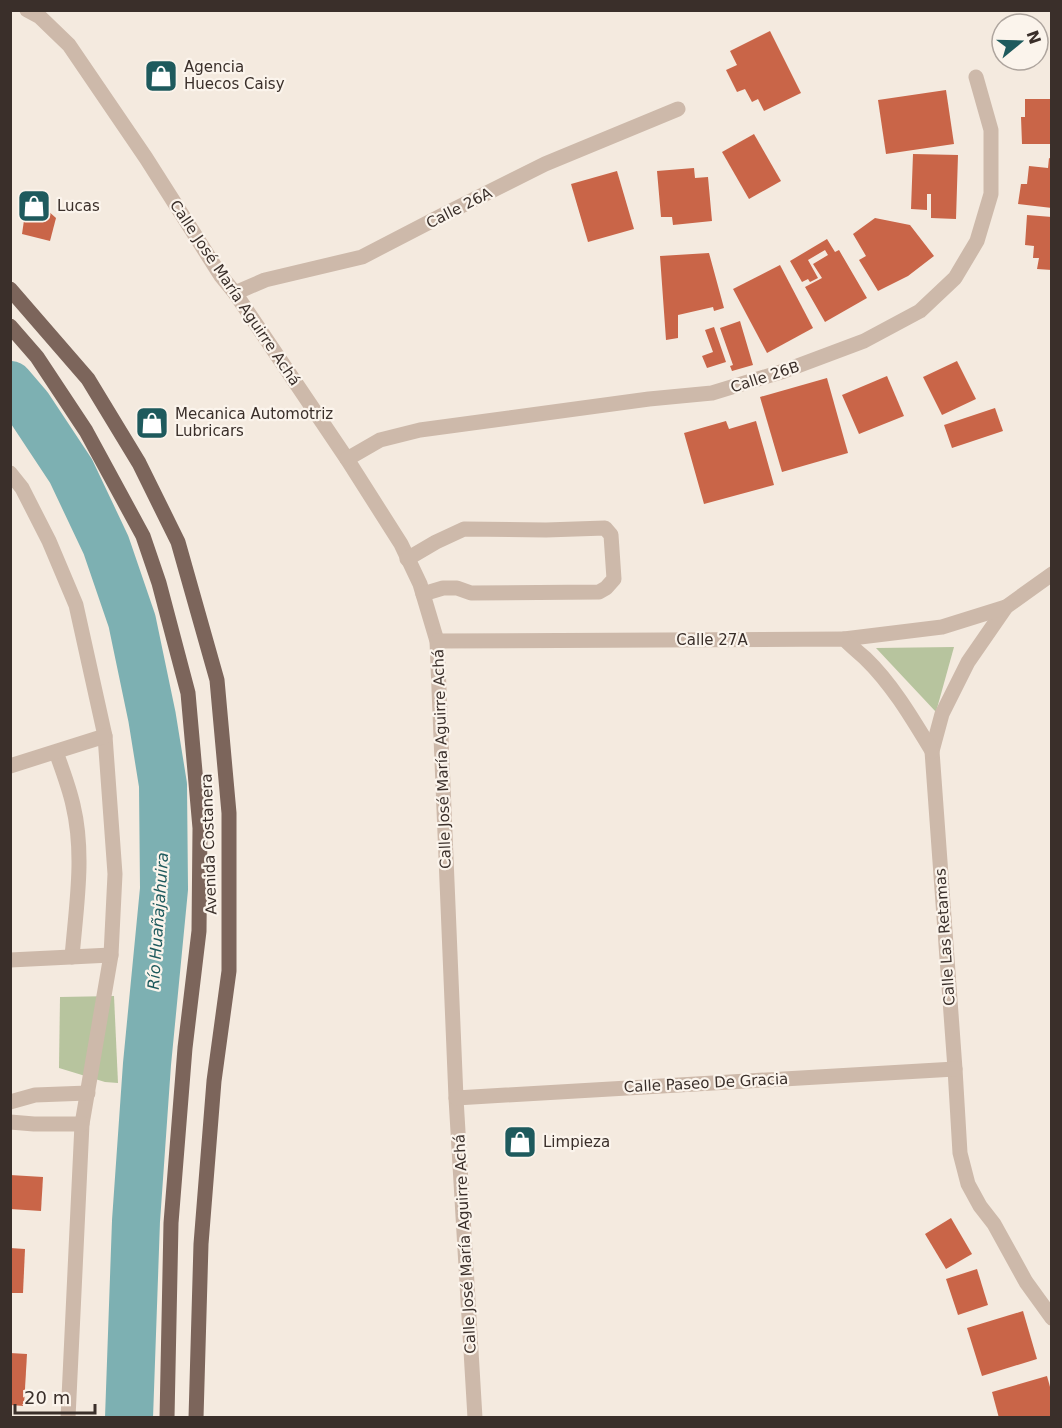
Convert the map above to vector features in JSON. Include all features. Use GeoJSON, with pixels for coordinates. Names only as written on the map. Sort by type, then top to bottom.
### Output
{"type":"FeatureCollection","features":[{"type":"Feature","properties":{"kind":"main road","name":"Avenida Costanera"},"geometry":{"type":"LineString","coordinates":[[10,289],[88,379],[138,463],[178,542],[217,680],[229,813],[229,971],[214,1081],[201,1244],[196,1418]]}},
{"type":"Feature","properties":{"kind":"main road","name":"Avenida Costanera"},"geometry":{"type":"LineString","coordinates":[[10,326],[38,357],[86,431],[143,536],[159,583],[188,693],[200,828],[199,931],[185,1048],[171,1223],[167,1418]]}},
{"type":"Feature","properties":{"kind":"street","name":"Calle José María Aguirre Achá"},"geometry":{"type":"LineString","coordinates":[[27,10],[40,16],[69,45],[146,158],[221,276],[235,293],[347,459],[401,544],[423,594],[437,641],[456,1098],[475,1418]]}},
{"type":"Feature","properties":{"kind":"street","name":"Calle 26B"},"geometry":{"type":"LineString","coordinates":[[347,459],[380,440],[420,430],[649,399],[712,393],[784,371],[864,341],[920,311],[955,278],[976,242],[991,194],[992,130],[976,77]]}},
{"type":"Feature","properties":{"kind":"street","name":"Calle 26A"},"geometry":{"type":"LineString","coordinates":[[235,293],[265,280],[362,257],[545,164],[678,109]]}},
{"type":"Feature","properties":{"kind":"street"},"geometry":{"type":"LineString","coordinates":[[10,473],[22,488],[49,541],[76,605],[105,736],[115,874],[111,955],[82,1124],[68,1418]]}},
{"type":"Feature","properties":{"kind":"street"},"geometry":{"type":"LineString","coordinates":[[407,559],[464,529],[605,528],[611,535],[614,579],[599,592],[471,593],[457,588],[443,588],[423,594]]}},
{"type":"Feature","properties":{"kind":"street","name":"Calle Las Retamas"},"geometry":{"type":"LineString","coordinates":[[1052,574],[1006,607],[968,662],[942,714],[932,751],[960,1153],[968,1184],[980,1206],[994,1224],[1026,1282],[1052,1318]]}},
{"type":"Feature","properties":{"kind":"street","name":"Calle 27A"},"geometry":{"type":"LineString","coordinates":[[437,641],[844,639],[942,627],[1006,607]]}},
{"type":"Feature","properties":{"kind":"street"},"geometry":{"type":"LineString","coordinates":[[844,639],[866,659],[892,690],[932,751]]}},
{"type":"Feature","properties":{"kind":"street"},"geometry":{"type":"LineString","coordinates":[[10,766],[105,736]]}},
{"type":"Feature","properties":{"kind":"street"},"geometry":{"type":"LineString","coordinates":[[56,752],[73,804],[80,863],[72,957]]}},
{"type":"Feature","properties":{"kind":"street"},"geometry":{"type":"LineString","coordinates":[[10,960],[111,955]]}},
{"type":"Feature","properties":{"kind":"street","name":"Calle Paseo De Gracia"},"geometry":{"type":"LineString","coordinates":[[456,1098],[955,1069]]}},
{"type":"Feature","properties":{"kind":"street"},"geometry":{"type":"LineString","coordinates":[[10,1102],[35,1095],[88,1094]]}},
{"type":"Feature","properties":{"kind":"street"},"geometry":{"type":"LineString","coordinates":[[10,1122],[82,1124]]}},
{"type":"Feature","properties":{"kind":"green space"},"geometry":{"type":"Polygon","coordinates":[[[954,647],[936,712],[876,648],[954,647]]]}},
{"type":"Feature","properties":{"kind":"green space"},"geometry":{"type":"Polygon","coordinates":[[[114,996],[118,1083],[105,1082],[59,1068],[60,997],[114,996]]]}},
{"type":"Feature","properties":{"kind":"building"},"geometry":{"type":"Polygon","coordinates":[[[770,31],[801,93],[764,111],[758,99],[752,102],[745,89],[737,92],[726,70],[737,65],[730,51],[770,31]]]}},
{"type":"Feature","properties":{"kind":"building"},"geometry":{"type":"Polygon","coordinates":[[[946,90],[954,144],[886,154],[878,100],[946,90]]]}},
{"type":"Feature","properties":{"kind":"building"},"geometry":{"type":"Polygon","coordinates":[[[1025,99],[1052,99],[1052,144],[1022,144],[1021,117],[1025,117],[1025,99]]]}},
{"type":"Feature","properties":{"kind":"building"},"geometry":{"type":"Polygon","coordinates":[[[754,134],[781,181],[749,199],[722,152],[754,134]]]}},
{"type":"Feature","properties":{"kind":"building"},"geometry":{"type":"Polygon","coordinates":[[[913,154],[958,155],[956,219],[931,218],[931,194],[927,194],[927,210],[911,209],[913,154]]]}},
{"type":"Feature","properties":{"kind":"building"},"geometry":{"type":"Polygon","coordinates":[[[1049,158],[1052,159],[1052,208],[1018,204],[1021,184],[1027,184],[1029,166],[1048,168],[1049,158]]]}},
{"type":"Feature","properties":{"kind":"building"},"geometry":{"type":"Polygon","coordinates":[[[694,168],[695,178],[708,177],[712,221],[673,225],[672,217],[661,217],[657,171],[694,168]]]}},
{"type":"Feature","properties":{"kind":"building"},"geometry":{"type":"Polygon","coordinates":[[[617,171],[634,229],[588,242],[571,184],[617,171]]]}},
{"type":"Feature","properties":{"kind":"building","name":"Lucas"},"geometry":{"type":"Polygon","coordinates":[[[28,193],[56,218],[50,241],[22,234],[28,193]]]}},
{"type":"Feature","properties":{"kind":"building"},"geometry":{"type":"Polygon","coordinates":[[[1027,215],[1052,217],[1052,270],[1037,269],[1039,258],[1033,258],[1034,246],[1025,245],[1027,215]]]}},
{"type":"Feature","properties":{"kind":"building"},"geometry":{"type":"Polygon","coordinates":[[[875,218],[910,225],[934,256],[908,276],[878,291],[859,260],[866,256],[853,234],[875,218]]]}},
{"type":"Feature","properties":{"kind":"building"},"geometry":{"type":"Polygon","coordinates":[[[827,239],[835,252],[839,250],[867,298],[825,322],[805,287],[822,278],[813,264],[828,255],[825,250],[808,260],[818,278],[810,282],[808,279],[802,282],[790,261],[827,239]]]}},
{"type":"Feature","properties":{"kind":"building"},"geometry":{"type":"Polygon","coordinates":[[[709,253],[724,308],[714,311],[713,307],[678,315],[678,338],[666,340],[660,256],[709,253]]]}},
{"type":"Feature","properties":{"kind":"building"},"geometry":{"type":"Polygon","coordinates":[[[780,265],[813,328],[767,353],[733,289],[780,265]]]}},
{"type":"Feature","properties":{"kind":"building"},"geometry":{"type":"Polygon","coordinates":[[[740,321],[753,365],[732,371],[730,366],[733,365],[720,328],[740,321]]]}},
{"type":"Feature","properties":{"kind":"building"},"geometry":{"type":"Polygon","coordinates":[[[714,327],[726,362],[707,368],[702,356],[713,352],[705,330],[714,327]]]}},
{"type":"Feature","properties":{"kind":"building"},"geometry":{"type":"Polygon","coordinates":[[[957,361],[976,399],[942,415],[923,377],[957,361]]]}},
{"type":"Feature","properties":{"kind":"building"},"geometry":{"type":"Polygon","coordinates":[[[887,376],[904,416],[859,434],[842,395],[887,376]]]}},
{"type":"Feature","properties":{"kind":"building"},"geometry":{"type":"Polygon","coordinates":[[[827,378],[848,453],[782,472],[760,397],[827,378]]]}},
{"type":"Feature","properties":{"kind":"building"},"geometry":{"type":"Polygon","coordinates":[[[995,408],[1003,431],[952,448],[944,425],[995,408]]]}},
{"type":"Feature","properties":{"kind":"building"},"geometry":{"type":"Polygon","coordinates":[[[726,421],[729,429],[756,421],[774,485],[704,504],[684,433],[726,421]]]}},
{"type":"Feature","properties":{"kind":"building"},"geometry":{"type":"Polygon","coordinates":[[[10,1175],[43,1177],[41,1211],[10,1209],[10,1175]]]}},
{"type":"Feature","properties":{"kind":"building"},"geometry":{"type":"Polygon","coordinates":[[[951,1218],[972,1254],[946,1269],[925,1234],[951,1218]]]}},
{"type":"Feature","properties":{"kind":"building"},"geometry":{"type":"Polygon","coordinates":[[[10,1248],[25,1249],[23,1293],[10,1293],[10,1248]]]}},
{"type":"Feature","properties":{"kind":"building"},"geometry":{"type":"Polygon","coordinates":[[[977,1269],[988,1305],[958,1315],[946,1279],[977,1269]]]}},
{"type":"Feature","properties":{"kind":"building"},"geometry":{"type":"Polygon","coordinates":[[[1023,1311],[1037,1359],[982,1376],[967,1328],[1023,1311]]]}},
{"type":"Feature","properties":{"kind":"building"},"geometry":{"type":"Polygon","coordinates":[[[10,1353],[27,1354],[24,1406],[10,1405],[10,1353]]]}},
{"type":"Feature","properties":{"kind":"building"},"geometry":{"type":"Polygon","coordinates":[[[1047,1376],[1052,1394],[1052,1418],[999,1418],[992,1392],[1047,1376]]]}},
{"type":"Feature","properties":{"kind":"waterway","name":"Río Huañajahuira"},"geometry":{"type":"LineString","coordinates":[[10,385],[28,406],[71,471],[106,545],[132,621],[152,717],[163,785],[164,889],[147,1064],[136,1221],[129,1418]]}},
{"type":"Feature","properties":{"kind":"place","name":"Agencia Huecos Caisy"},"geometry":{"type":"Point","coordinates":[161,76]}},
{"type":"Feature","properties":{"kind":"place","name":"Lucas"},"geometry":{"type":"Point","coordinates":[34,206]}},
{"type":"Feature","properties":{"kind":"place","name":"Mecanica Automotriz Lubricars"},"geometry":{"type":"Point","coordinates":[152,423]}},
{"type":"Feature","properties":{"kind":"place","name":"Limpieza"},"geometry":{"type":"Point","coordinates":[520,1142]}}]}
